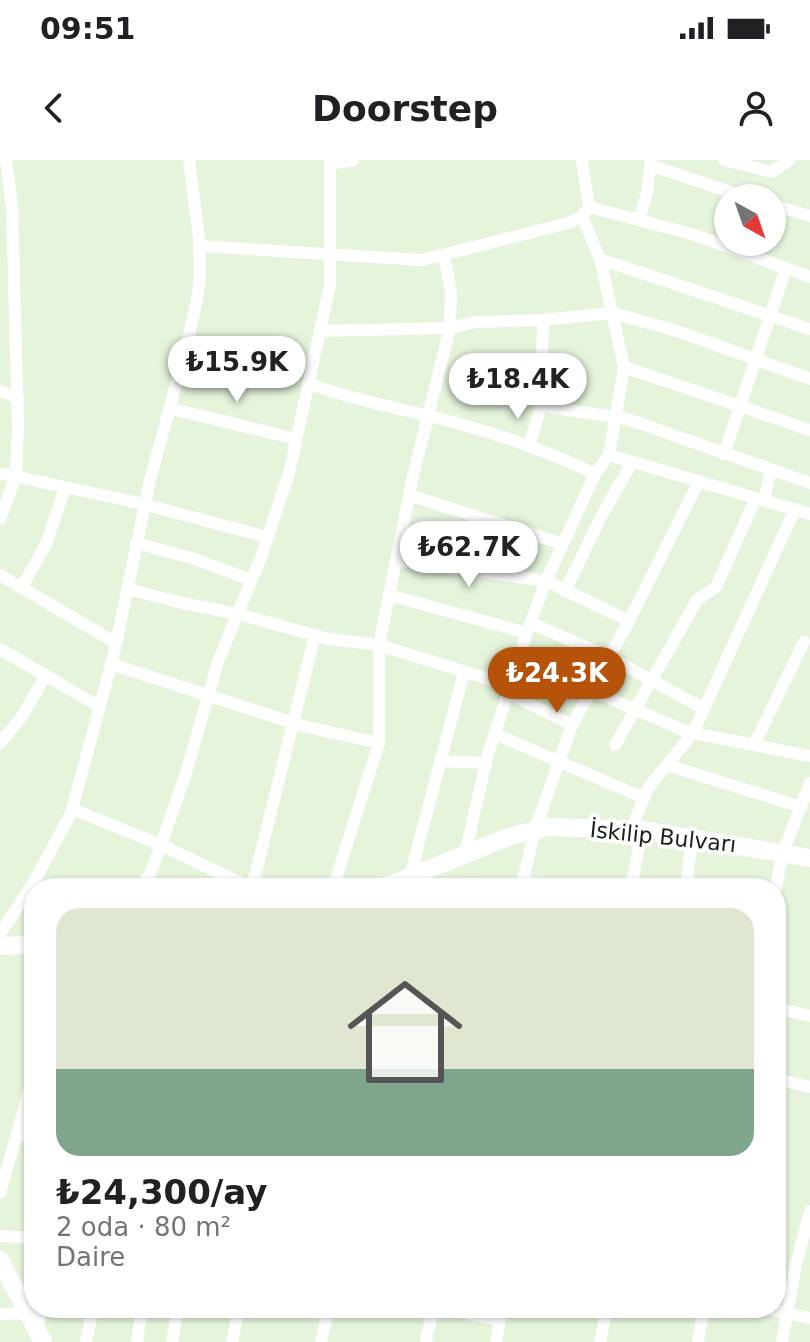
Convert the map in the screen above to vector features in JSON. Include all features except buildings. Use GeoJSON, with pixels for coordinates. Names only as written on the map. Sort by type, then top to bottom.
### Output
{"type":"FeatureCollection","features":[{"type":"Feature","properties":{"kind":"main road","name":"İskilip Bulvarı"},"geometry":{"type":"LineString","coordinates":[[418,878],[508,837],[548,827],[636,830],[810,858]]}},
{"type":"Feature","properties":{"kind":"main road"},"geometry":{"type":"LineString","coordinates":[[0,946],[24,945]]}},
{"type":"Feature","properties":{"kind":"main road"},"geometry":{"type":"LineString","coordinates":[[0,1260],[24,1294]]}},
{"type":"Feature","properties":{"kind":"street"},"geometry":{"type":"LineString","coordinates":[[0,519],[16,476],[18,397],[7,254],[12,206],[6,160]]}},
{"type":"Feature","properties":{"kind":"street"},"geometry":{"type":"LineString","coordinates":[[36,878],[72,809],[111,664],[136,543],[197,299],[199,246],[189,160]]}},
{"type":"Feature","properties":{"kind":"street"},"geometry":{"type":"LineString","coordinates":[[147,878],[186,773],[218,662],[289,473],[330,285],[330,164],[353,160]]}},
{"type":"Feature","properties":{"kind":"street"},"geometry":{"type":"LineString","coordinates":[[465,854],[486,763],[529,628],[546,581],[595,474],[609,455],[624,367],[586,211],[582,160]]}},
{"type":"Feature","properties":{"kind":"street"},"geometry":{"type":"LineString","coordinates":[[724,160],[772,172],[790,160]]}},
{"type":"Feature","properties":{"kind":"street"},"geometry":{"type":"LineString","coordinates":[[639,220],[651,162],[714,185]]}},
{"type":"Feature","properties":{"kind":"street"},"geometry":{"type":"LineString","coordinates":[[786,209],[810,216]]}},
{"type":"Feature","properties":{"kind":"street"},"geometry":{"type":"LineString","coordinates":[[199,246],[422,260],[569,223],[586,211],[639,220],[692,234],[810,277]]}},
{"type":"Feature","properties":{"kind":"street"},"geometry":{"type":"LineString","coordinates":[[336,878],[379,743],[379,645],[409,495],[450,328],[451,292],[444,255]]}},
{"type":"Feature","properties":{"kind":"street"},"geometry":{"type":"LineString","coordinates":[[600,259],[810,329]]}},
{"type":"Feature","properties":{"kind":"street"},"geometry":{"type":"LineString","coordinates":[[724,454],[786,268]]}},
{"type":"Feature","properties":{"kind":"street"},"geometry":{"type":"LineString","coordinates":[[320,331],[450,328],[475,322],[543,320],[613,313],[680,332],[810,379]]}},
{"type":"Feature","properties":{"kind":"street"},"geometry":{"type":"LineString","coordinates":[[529,446],[541,406],[543,320]]}},
{"type":"Feature","properties":{"kind":"street"},"geometry":{"type":"LineString","coordinates":[[624,367],[810,430]]}},
{"type":"Feature","properties":{"kind":"street"},"geometry":{"type":"LineString","coordinates":[[308,383],[342,396],[454,422],[561,457],[595,474]]}},
{"type":"Feature","properties":{"kind":"street"},"geometry":{"type":"LineString","coordinates":[[0,391],[18,397]]}},
{"type":"Feature","properties":{"kind":"street"},"geometry":{"type":"LineString","coordinates":[[541,406],[615,417],[810,483]]}},
{"type":"Feature","properties":{"kind":"street"},"geometry":{"type":"LineString","coordinates":[[169,408],[296,439]]}},
{"type":"Feature","properties":{"kind":"street"},"geometry":{"type":"LineString","coordinates":[[609,455],[810,514]]}},
{"type":"Feature","properties":{"kind":"street"},"geometry":{"type":"LineString","coordinates":[[565,591],[632,462]]}},
{"type":"Feature","properties":{"kind":"street"},"geometry":{"type":"LineString","coordinates":[[615,745],[697,600],[716,587],[771,470]]}},
{"type":"Feature","properties":{"kind":"street"},"geometry":{"type":"LineString","coordinates":[[0,473],[145,505],[267,537]]}},
{"type":"Feature","properties":{"kind":"street"},"geometry":{"type":"LineString","coordinates":[[523,878],[535,830],[572,725],[629,621],[699,481]]}},
{"type":"Feature","properties":{"kind":"street"},"geometry":{"type":"LineString","coordinates":[[22,587],[46,544],[65,488]]}},
{"type":"Feature","properties":{"kind":"street"},"geometry":{"type":"LineString","coordinates":[[409,495],[563,544]]}},
{"type":"Feature","properties":{"kind":"street"},"geometry":{"type":"LineString","coordinates":[[632,878],[636,830],[648,788],[693,733],[795,509]]}},
{"type":"Feature","properties":{"kind":"street"},"geometry":{"type":"LineString","coordinates":[[136,543],[195,559],[251,580]]}},
{"type":"Feature","properties":{"kind":"street"},"geometry":{"type":"LineString","coordinates":[[396,560],[546,581],[629,621]]}},
{"type":"Feature","properties":{"kind":"street"},"geometry":{"type":"LineString","coordinates":[[0,575],[116,643]]}},
{"type":"Feature","properties":{"kind":"street"},"geometry":{"type":"LineString","coordinates":[[127,589],[315,635],[379,645],[508,689],[572,725]]}},
{"type":"Feature","properties":{"kind":"street"},"geometry":{"type":"LineString","coordinates":[[389,595],[529,628],[609,657],[704,709]]}},
{"type":"Feature","properties":{"kind":"street"},"geometry":{"type":"LineString","coordinates":[[253,878],[315,635]]}},
{"type":"Feature","properties":{"kind":"street"},"geometry":{"type":"LineString","coordinates":[[754,745],[804,642]]}},
{"type":"Feature","properties":{"kind":"street"},"geometry":{"type":"LineString","coordinates":[[0,649],[100,707]]}},
{"type":"Feature","properties":{"kind":"street"},"geometry":{"type":"LineString","coordinates":[[518,659],[693,733],[810,756]]}},
{"type":"Feature","properties":{"kind":"street"},"geometry":{"type":"LineString","coordinates":[[111,664],[291,722],[379,743]]}},
{"type":"Feature","properties":{"kind":"street"},"geometry":{"type":"LineString","coordinates":[[409,878],[464,672]]}},
{"type":"Feature","properties":{"kind":"street"},"geometry":{"type":"LineString","coordinates":[[0,743],[23,715],[46,675]]}},
{"type":"Feature","properties":{"kind":"street"},"geometry":{"type":"LineString","coordinates":[[495,734],[644,798]]}},
{"type":"Feature","properties":{"kind":"street"},"geometry":{"type":"LineString","coordinates":[[440,761],[486,763]]}},
{"type":"Feature","properties":{"kind":"street"},"geometry":{"type":"LineString","coordinates":[[667,765],[801,807]]}},
{"type":"Feature","properties":{"kind":"street"},"geometry":{"type":"LineString","coordinates":[[778,878],[783,852],[810,783]]}},
{"type":"Feature","properties":{"kind":"street"},"geometry":{"type":"LineString","coordinates":[[72,809],[161,845],[230,878]]}},
{"type":"Feature","properties":{"kind":"street"},"geometry":{"type":"LineString","coordinates":[[687,878],[692,838]]}},
{"type":"Feature","properties":{"kind":"street"},"geometry":{"type":"LineString","coordinates":[[0,934],[24,897]]}},
{"type":"Feature","properties":{"kind":"street"},"geometry":{"type":"LineString","coordinates":[[786,1010],[810,1016]]}},
{"type":"Feature","properties":{"kind":"street"},"geometry":{"type":"LineString","coordinates":[[786,1081],[810,1087]]}},
{"type":"Feature","properties":{"kind":"street"},"geometry":{"type":"LineString","coordinates":[[0,1193],[24,1109]]}},
{"type":"Feature","properties":{"kind":"street"},"geometry":{"type":"LineString","coordinates":[[17,1134],[24,1136]]}},
{"type":"Feature","properties":{"kind":"street"},"geometry":{"type":"LineString","coordinates":[[782,1342],[794,1273],[810,1211]]}},
{"type":"Feature","properties":{"kind":"street"},"geometry":{"type":"LineString","coordinates":[[0,1236],[24,1237]]}},
{"type":"Feature","properties":{"kind":"street"},"geometry":{"type":"LineString","coordinates":[[794,1273],[810,1277]]}},
{"type":"Feature","properties":{"kind":"street"},"geometry":{"type":"LineString","coordinates":[[0,1314],[24,1311]]}},
{"type":"Feature","properties":{"kind":"street"},"geometry":{"type":"LineString","coordinates":[[787,1313],[810,1318]]}},
{"type":"Feature","properties":{"kind":"street"},"geometry":{"type":"LineString","coordinates":[[86,1342],[91,1318]]}},
{"type":"Feature","properties":{"kind":"street"},"geometry":{"type":"LineString","coordinates":[[137,1342],[141,1318]]}},
{"type":"Feature","properties":{"kind":"street"},"geometry":{"type":"LineString","coordinates":[[172,1342],[176,1318]]}},
{"type":"Feature","properties":{"kind":"street"},"geometry":{"type":"LineString","coordinates":[[232,1342],[237,1318]]}},
{"type":"Feature","properties":{"kind":"street"},"geometry":{"type":"LineString","coordinates":[[321,1342],[327,1318]]}},
{"type":"Feature","properties":{"kind":"street"},"geometry":{"type":"LineString","coordinates":[[426,1342],[431,1318]]}},
{"type":"Feature","properties":{"kind":"street"},"geometry":{"type":"LineString","coordinates":[[496,1342],[500,1318]]}},
{"type":"Feature","properties":{"kind":"street"},"geometry":{"type":"LineString","coordinates":[[600,1342],[605,1318]]}},
{"type":"Feature","properties":{"kind":"street"},"geometry":{"type":"LineString","coordinates":[[698,1342],[702,1318]]}}]}
